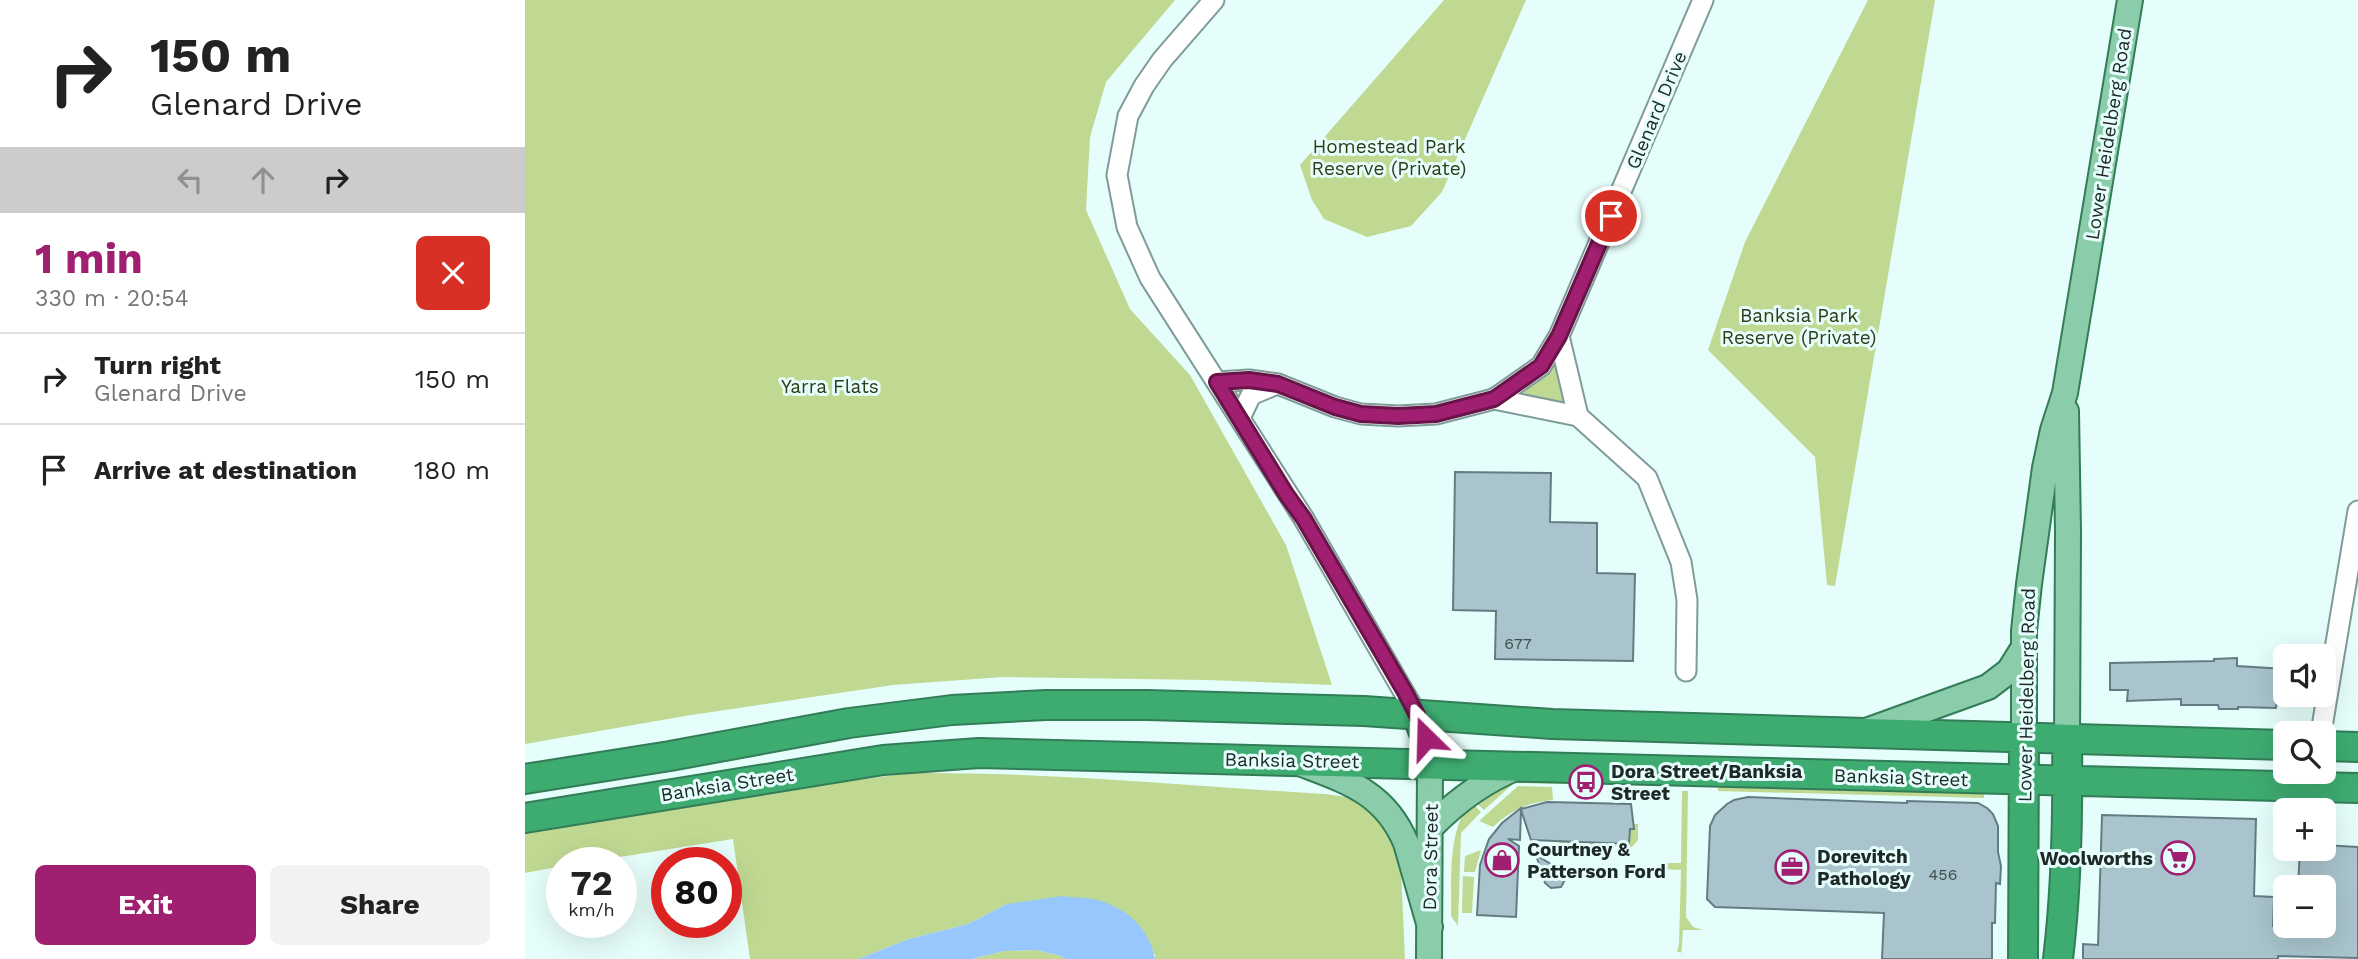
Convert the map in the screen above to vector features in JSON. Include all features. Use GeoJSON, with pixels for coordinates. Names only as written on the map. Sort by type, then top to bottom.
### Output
{"type":"FeatureCollection","features":[{"type":"Feature","properties":{"kind":"highway","name":"Banksia Street"},"geometry":{"type":"LineString","coordinates":[[525,779],[849,723],[965,709],[1046,705],[1351,711],[1552,724],[2273,745]]}},
{"type":"Feature","properties":{"kind":"highway","name":"Dora Street"},"geometry":{"type":"LineString","coordinates":[[1417,715],[1426,738],[1430,763]]}},
{"type":"Feature","properties":{"kind":"highway","name":"Lower Heidelberg Road"},"geometry":{"type":"LineString","coordinates":[[2023,959],[2024,738]]}},
{"type":"Feature","properties":{"kind":"highway","name":"Lower Heidelberg Road"},"geometry":{"type":"LineString","coordinates":[[2058,959],[2065,885],[2067,739]]}},
{"type":"Feature","properties":{"kind":"highway"},"geometry":{"type":"LineString","coordinates":[[2336,746],[2358,747]]}},
{"type":"Feature","properties":{"kind":"highway","name":"Banksia Street"},"geometry":{"type":"LineString","coordinates":[[525,818],[802,772],[937,754],[1041,753],[2358,788]]}},
{"type":"Feature","properties":{"kind":"main road","name":"Lower Heidelberg Road"},"geometry":{"type":"LineString","coordinates":[[2024,738],[2024,646],[2029,583],[2045,468],[2065,393],[2130,0]]}},
{"type":"Feature","properties":{"kind":"main road","name":"Lower Heidelberg Road"},"geometry":{"type":"LineString","coordinates":[[2065,393],[2068,532],[2067,739]]}},
{"type":"Feature","properties":{"kind":"main road"},"geometry":{"type":"LineString","coordinates":[[1857,733],[1987,687],[2014,665],[2024,646]]}},
{"type":"Feature","properties":{"kind":"main road"},"geometry":{"type":"LineString","coordinates":[[1292,760],[1355,786],[1368,793],[1387,810],[1401,830],[1406,843],[1430,927]]}},
{"type":"Feature","properties":{"kind":"main road","name":"Dora Street"},"geometry":{"type":"LineString","coordinates":[[1429,959],[1430,763]]}},
{"type":"Feature","properties":{"kind":"main road"},"geometry":{"type":"LineString","coordinates":[[1431,827],[1468,794],[1492,778],[1521,765]]}},
{"type":"Feature","properties":{"kind":"street"},"geometry":{"type":"LineString","coordinates":[[1214,0],[1162,60],[1128,116],[1117,175],[1127,227],[1150,278],[1304,519],[1417,715]]}},
{"type":"Feature","properties":{"kind":"street","name":"Glenard Drive"},"geometry":{"type":"LineString","coordinates":[[1217,382],[1249,380],[1278,384],[1335,407],[1361,414],[1398,416],[1436,414],[1494,399],[1541,366],[1559,336],[1703,0]]}},
{"type":"Feature","properties":{"kind":"street"},"geometry":{"type":"LineString","coordinates":[[1559,336],[1578,416],[1647,478],[1681,562],[1688,600],[1686,671]]}},
{"type":"Feature","properties":{"kind":"street"},"geometry":{"type":"LineString","coordinates":[[1240,418],[1251,395],[1278,384]]}},
{"type":"Feature","properties":{"kind":"street","name":"Glenard Drive"},"geometry":{"type":"LineString","coordinates":[[1494,399],[1578,416]]}},
{"type":"Feature","properties":{"kind":"street"},"geometry":{"type":"LineString","coordinates":[[2323,721],[2358,511]]}},
{"type":"Feature","properties":{"kind":"green space","name":"Yarra Flats"},"geometry":{"type":"Polygon","coordinates":[[[525,0],[1175,0],[1106,82],[1090,137],[1086,210],[1130,309],[1190,375],[1286,545],[1332,685],[1003,677],[893,685],[685,716],[525,744],[525,0]]]}},
{"type":"Feature","properties":{"kind":"green space","name":"Homestead Park Reserve (Private)"},"geometry":{"type":"Polygon","coordinates":[[[1444,0],[1526,0],[1442,192],[1411,226],[1367,237],[1324,219],[1312,200],[1300,165],[1444,0]]]}},
{"type":"Feature","properties":{"kind":"green space","name":"Banksia Park Reserve (Private)"},"geometry":{"type":"Polygon","coordinates":[[[1868,0],[1935,0],[1835,586],[1827,585],[1815,457],[1708,350],[1745,242],[1868,0]]]}},
{"type":"Feature","properties":{"kind":"green space"},"geometry":{"type":"Polygon","coordinates":[[[1557,346],[1572,411],[1504,398],[1557,346]]]}},
{"type":"Feature","properties":{"kind":"green space"},"geometry":{"type":"Polygon","coordinates":[[[911,773],[963,773],[1066,777],[1347,797],[1363,804],[1391,833],[1401,870],[1405,959],[1155,959],[1155,954],[1007,904],[968,924],[909,939],[858,959],[750,959],[742,903],[742,847],[734,847],[733,839],[683,847],[651,847],[651,852],[637,854],[637,847],[546,847],[546,869],[525,873],[525,833],[779,790],[911,773]]]}},
{"type":"Feature","properties":{"kind":"green space"},"geometry":{"type":"Polygon","coordinates":[[[1508,780],[1582,781],[1582,784],[1514,783],[1484,810],[1472,799],[1508,780]]]}},
{"type":"Feature","properties":{"kind":"green space"},"geometry":{"type":"Polygon","coordinates":[[[1718,785],[1984,792],[1984,798],[1718,791],[1718,785]]]}},
{"type":"Feature","properties":{"kind":"green space"},"geometry":{"type":"Polygon","coordinates":[[[1518,786],[1552,787],[1553,800],[1521,808],[1493,827],[1479,821],[1518,786]]]}},
{"type":"Feature","properties":{"kind":"green space"},"geometry":{"type":"Polygon","coordinates":[[[1682,791],[1688,791],[1686,917],[1693,927],[1703,930],[1683,930],[1681,959],[1681,952],[1677,952],[1681,870],[1661,869],[1661,863],[1681,863],[1682,791]]]}},
{"type":"Feature","properties":{"kind":"green space"},"geometry":{"type":"Polygon","coordinates":[[[1470,801],[1481,812],[1461,833],[1458,926],[1451,916],[1452,857],[1457,828],[1470,801]]]}},
{"type":"Feature","properties":{"kind":"green space"},"geometry":{"type":"Polygon","coordinates":[[[1634,824],[1638,824],[1638,840],[1632,847],[1559,845],[1558,833],[1561,841],[1629,844],[1630,829],[1634,829],[1634,824]]]}},
{"type":"Feature","properties":{"kind":"green space"},"geometry":{"type":"Polygon","coordinates":[[[1481,850],[1475,872],[1464,872],[1465,856],[1481,850]]]}},
{"type":"Feature","properties":{"kind":"green space"},"geometry":{"type":"Polygon","coordinates":[[[1463,876],[1474,877],[1472,913],[1462,913],[1463,876]]]}},
{"type":"Feature","properties":{"kind":"green space"},"geometry":{"type":"Polygon","coordinates":[[[1036,950],[1066,959],[972,959],[1004,951],[1036,950]]]}},
{"type":"Feature","properties":{"kind":"water"},"geometry":{"type":"Polygon","coordinates":[[[1062,896],[1097,900],[1121,910],[1143,930],[1155,959],[1066,959],[1036,950],[1004,951],[972,959],[858,959],[909,939],[968,924],[1007,904],[1062,896]]]}},
{"type":"Feature","properties":{"kind":"building"},"geometry":{"type":"Polygon","coordinates":[[[1455,472],[1551,473],[1550,522],[1597,523],[1597,573],[1635,574],[1633,661],[1495,659],[1496,611],[1453,610],[1455,472]]]}},
{"type":"Feature","properties":{"kind":"building"},"geometry":{"type":"Polygon","coordinates":[[[2237,658],[2237,666],[2273,668],[2273,707],[2276,708],[2219,709],[2218,705],[2181,705],[2181,699],[2127,701],[2128,690],[2110,690],[2110,663],[2237,658]]]}},
{"type":"Feature","properties":{"kind":"building"},"geometry":{"type":"Polygon","coordinates":[[[1748,797],[1978,803],[1987,808],[1998,826],[2001,866],[2000,884],[1996,883],[1995,923],[1992,923],[1992,959],[1882,959],[1884,913],[1715,907],[1707,899],[1710,826],[1715,815],[1727,804],[1748,797]]]}},
{"type":"Feature","properties":{"kind":"building","name":"Courtney & Patterson Ford"},"geometry":{"type":"Polygon","coordinates":[[[1547,802],[1631,804],[1634,829],[1630,829],[1629,844],[1531,840],[1521,810],[1520,840],[1508,839],[1519,846],[1516,917],[1477,915],[1480,865],[1489,839],[1502,823],[1521,808],[1547,802]]]}},
{"type":"Feature","properties":{"kind":"building","name":"Woolworths"},"geometry":{"type":"Polygon","coordinates":[[[2102,815],[2256,819],[2254,896],[2273,897],[2273,938],[2336,938],[2336,875],[2299,875],[2299,861],[2336,861],[2336,846],[2358,847],[2358,958],[2278,956],[2278,959],[2083,959],[2083,944],[2098,945],[2102,815]]]}},
{"type":"Feature","properties":{"kind":"building"},"geometry":{"type":"Polygon","coordinates":[[[1536,855],[1564,872],[1566,878],[1561,887],[1551,888],[1545,883],[1536,855]]]}},
{"type":"Feature","properties":{"kind":"place","name":"Dora Street/Banksia Street"},"geometry":{"type":"Point","coordinates":[1586,782]}},
{"type":"Feature","properties":{"kind":"place","name":"Woolworths"},"geometry":{"type":"Point","coordinates":[2178,858]}},
{"type":"Feature","properties":{"kind":"place","name":"Courtney & Patterson Ford"},"geometry":{"type":"Point","coordinates":[1502,860]}},
{"type":"Feature","properties":{"kind":"place","name":"Dorevitch Pathology"},"geometry":{"type":"Point","coordinates":[1792,867]}},
{"type":"Feature","properties":{"kind":"route"},"geometry":{"type":"LineString","coordinates":[[1426,738],[1405,692],[1304,519],[1217,382],[1249,380],[1278,384],[1335,407],[1361,414],[1436,414],[1494,399],[1541,366],[1559,336],[1611,216]]}}]}
